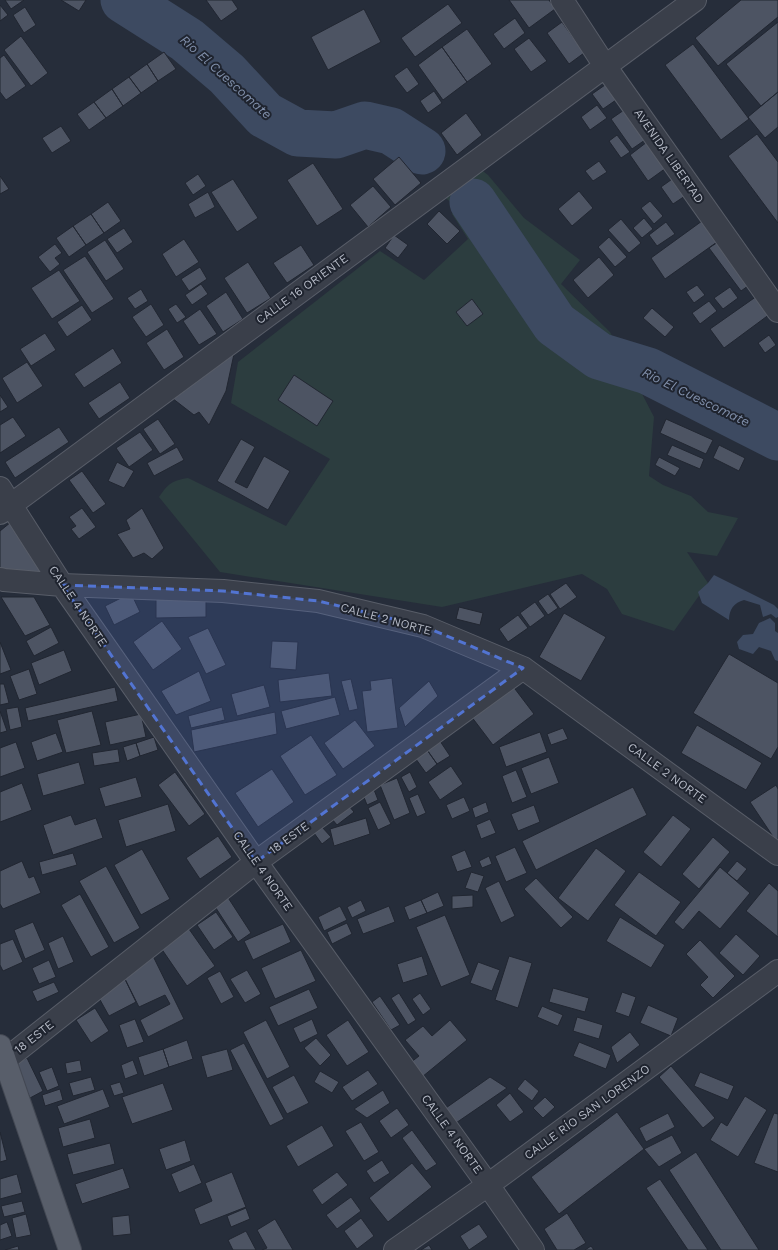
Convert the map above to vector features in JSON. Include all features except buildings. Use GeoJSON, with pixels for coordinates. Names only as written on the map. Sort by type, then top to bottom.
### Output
{"type":"FeatureCollection","features":[{"type":"Feature","properties":{"kind":"main road"},"geometry":{"type":"LineString","coordinates":[[2,1053],[70,1250]]}},
{"type":"Feature","properties":{"kind":"street","name":"AVENIDA LIBERTAD"},"geometry":{"type":"LineString","coordinates":[[562,0],[605,66],[778,311]]}},
{"type":"Feature","properties":{"kind":"street","name":"CALLE 16 ORIENTE"},"geometry":{"type":"LineString","coordinates":[[4,502],[695,0]]}},
{"type":"Feature","properties":{"kind":"street","name":"CALLE 4 NORTE"},"geometry":{"type":"LineString","coordinates":[[4,502],[256,862],[533,1250]]}},
{"type":"Feature","properties":{"kind":"street","name":"CALLE 2 NORTE"},"geometry":{"type":"LineString","coordinates":[[0,579],[62,585],[223,590],[318,601],[423,626],[523,668],[778,854]]}},
{"type":"Feature","properties":{"kind":"street","name":"18 ESTE"},"geometry":{"type":"LineString","coordinates":[[2,1053],[256,862],[523,668]]}},
{"type":"Feature","properties":{"kind":"street","name":"CALLE RÍO SAN LORENZO"},"geometry":{"type":"LineString","coordinates":[[395,1250],[488,1185],[778,971]]}},
{"type":"Feature","properties":{"kind":"highlighted area"},"geometry":{"type":"Polygon","coordinates":[[[62,585],[223,591],[318,601],[423,626],[523,668],[256,862],[62,585]]]}},
{"type":"Feature","properties":{"kind":"shaded area"},"geometry":{"type":"Polygon","coordinates":[[[466,158],[488,175],[524,218],[580,260],[561,284],[610,332],[654,417],[649,476],[663,485],[691,496],[708,512],[738,518],[717,556],[687,552],[708,583],[674,631],[622,614],[607,589],[582,574],[442,607],[220,572],[159,497],[171,483],[188,478],[286,526],[330,459],[231,403],[238,362],[380,251],[424,280],[468,239],[452,214],[456,207],[431,185],[466,158]]]}},
{"type":"Feature","properties":{"kind":"water"},"geometry":{"type":"Polygon","coordinates":[[[714,575],[774,605],[778,609],[778,617],[776,618],[771,614],[763,617],[760,605],[744,600],[737,603],[733,607],[729,620],[702,603],[698,592],[714,575]]]}},
{"type":"Feature","properties":{"kind":"water"},"geometry":{"type":"Polygon","coordinates":[[[770,618],[775,623],[775,631],[778,633],[778,661],[775,660],[771,651],[759,647],[753,654],[739,649],[737,642],[743,635],[753,634],[759,623],[770,618]]]}},
{"type":"Feature","properties":{"kind":"waterway","name":"Rio El Cuescomate"},"geometry":{"type":"LineString","coordinates":[[124,0],[187,40],[227,74],[265,115],[298,133],[336,135],[365,125],[391,131],[422,151]]}},
{"type":"Feature","properties":{"kind":"waterway","name":"Rio El Cuescomate"},"geometry":{"type":"LineString","coordinates":[[473,202],[555,324],[599,356],[648,371],[778,437]]}}]}
